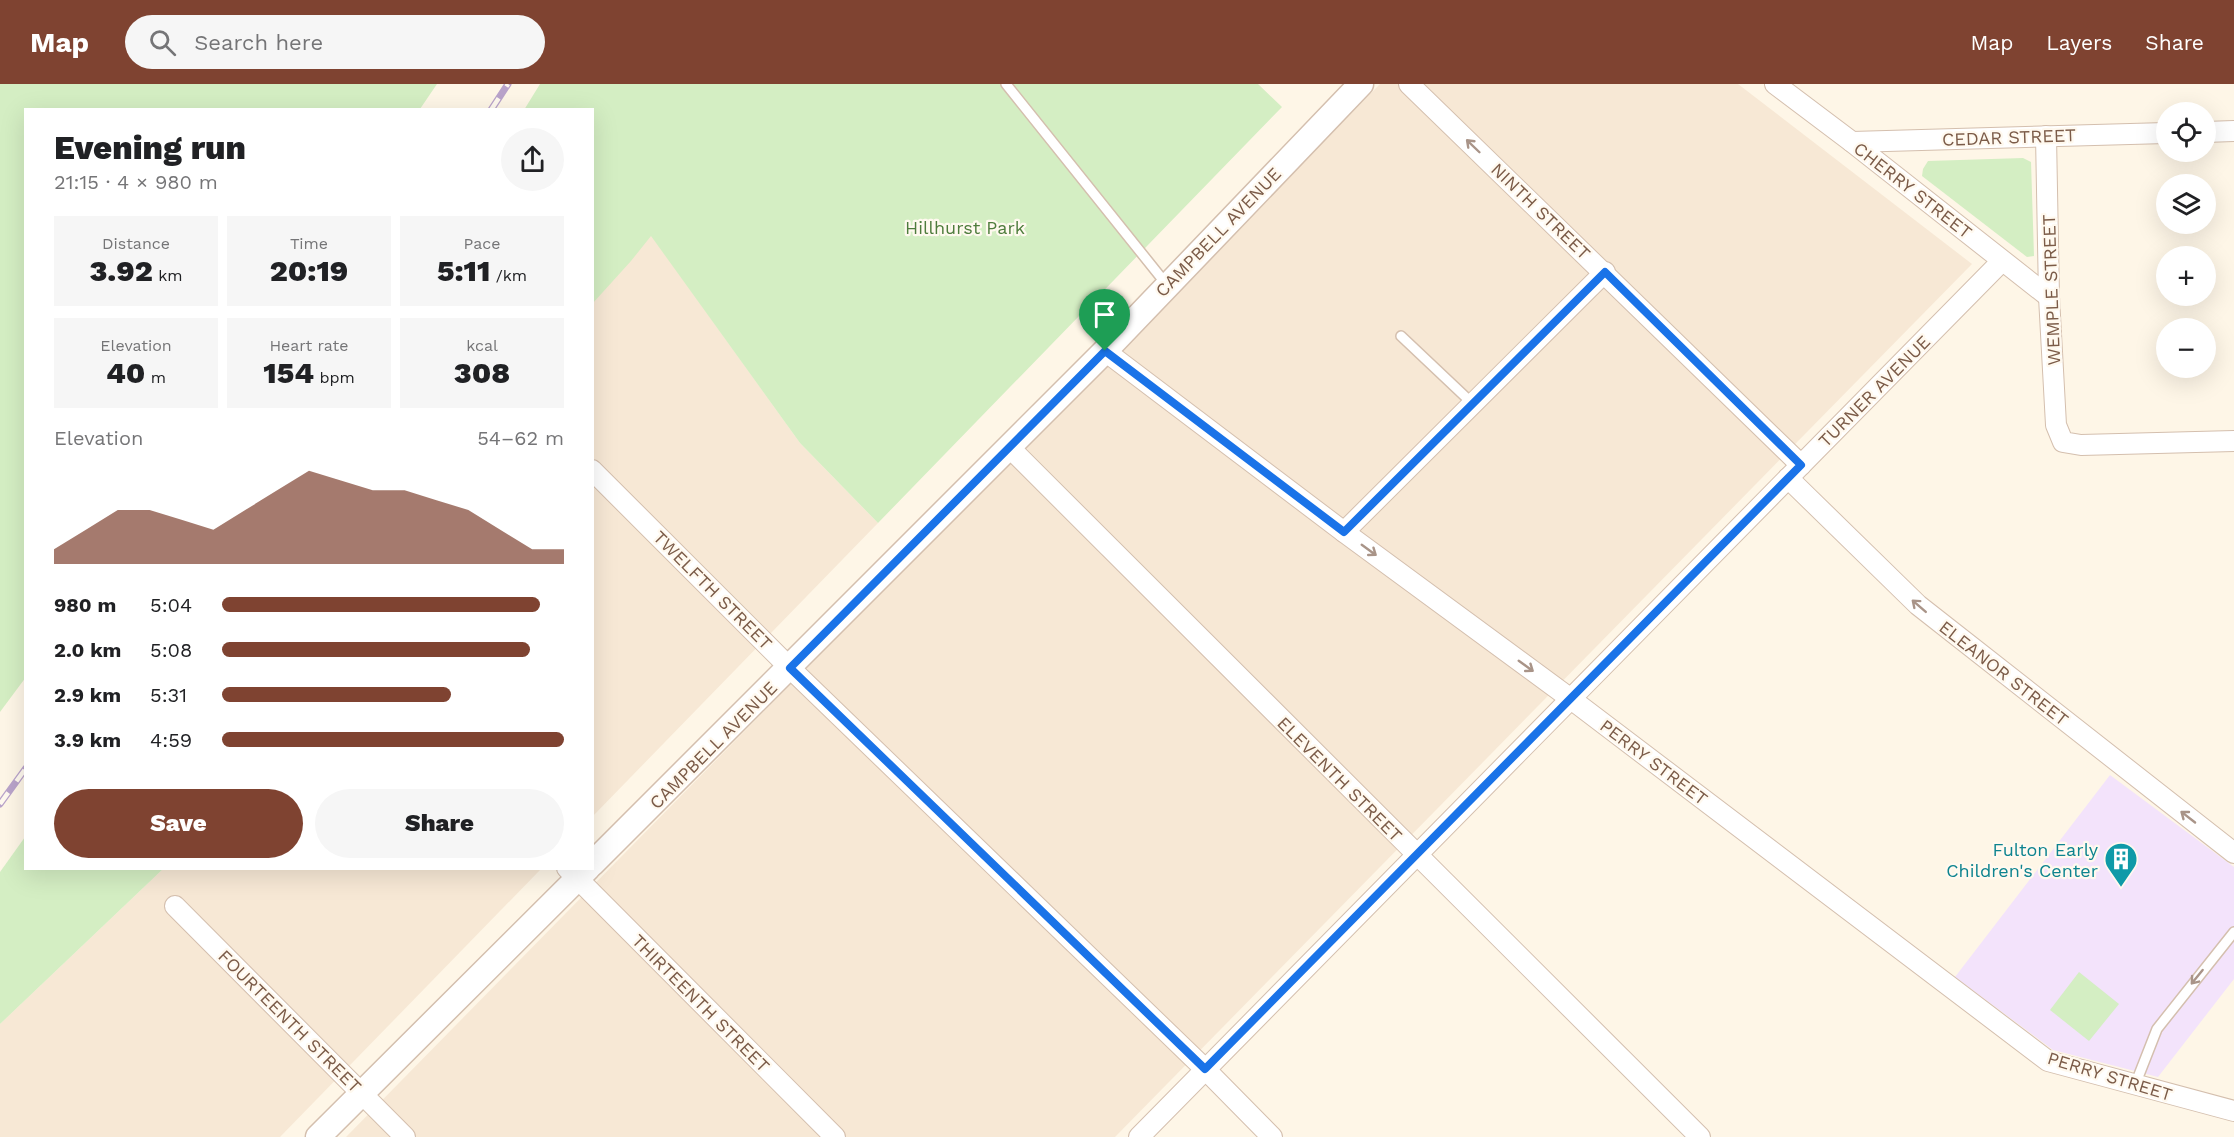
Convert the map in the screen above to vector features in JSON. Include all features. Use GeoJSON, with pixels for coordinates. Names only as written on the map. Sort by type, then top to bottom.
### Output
{"type":"FeatureCollection","features":[{"type":"Feature","properties":{"kind":"street","name":"CAMPBELL AVENUE"},"geometry":{"type":"LineString","coordinates":[[594,857],[790,668],[1008,446],[1105,351],[1361,84]]}},
{"type":"Feature","properties":{"kind":"street","name":"NINTH STREET"},"geometry":{"type":"LineString","coordinates":[[1409,84],[1605,272],[1794,471]]}},
{"type":"Feature","properties":{"kind":"street","name":"CHERRY STREET"},"geometry":{"type":"LineString","coordinates":[[1775,84],[2049,297]]}},
{"type":"Feature","properties":{"kind":"street"},"geometry":{"type":"LineString","coordinates":[[2216,132],[2234,131]]}},
{"type":"Feature","properties":{"kind":"street","name":"CEDAR STREET"},"geometry":{"type":"LineString","coordinates":[[1852,142],[2156,133]]}},
{"type":"Feature","properties":{"kind":"street","name":"WEMPLE STREET"},"geometry":{"type":"LineString","coordinates":[[2046,136],[2049,297],[2056,425],[2063,442],[2081,445],[2234,441]]}},
{"type":"Feature","properties":{"kind":"street","name":"TURNER AVENUE"},"geometry":{"type":"LineString","coordinates":[[1139,1137],[2002,261]]}},
{"type":"Feature","properties":{"kind":"street"},"geometry":{"type":"LineString","coordinates":[[1344,532],[1605,272]]}},
{"type":"Feature","properties":{"kind":"street","name":"PERRY STREET"},"geometry":{"type":"LineString","coordinates":[[1105,351],[1344,532],[1571,699],[2048,1061],[2234,1111]]}},
{"type":"Feature","properties":{"kind":"street","name":"ELEVENTH STREET"},"geometry":{"type":"LineString","coordinates":[[1008,446],[1700,1137]]}},
{"type":"Feature","properties":{"kind":"street","name":"ELEANOR STREET"},"geometry":{"type":"LineString","coordinates":[[1794,471],[1918,605],[2234,853]]}},
{"type":"Feature","properties":{"kind":"street","name":"TWELFTH STREET"},"geometry":{"type":"LineString","coordinates":[[594,472],[790,668],[1205,1069],[1272,1137]]}},
{"type":"Feature","properties":{"kind":"street","name":"CAMPBELL AVENUE"},"geometry":{"type":"LineString","coordinates":[[318,1137],[581,870]]}},
{"type":"Feature","properties":{"kind":"street","name":"THIRTEENTH STREET"},"geometry":{"type":"LineString","coordinates":[[581,870],[835,1137]]}},
{"type":"Feature","properties":{"kind":"street","name":"FOURTEENTH STREET"},"geometry":{"type":"LineString","coordinates":[[175,906],[405,1137]]}},
{"type":"Feature","properties":{"kind":"lane"},"geometry":{"type":"LineString","coordinates":[[1006,84],[1167,285]]}},
{"type":"Feature","properties":{"kind":"lane"},"geometry":{"type":"LineString","coordinates":[[1401,336],[1473,404]]}},
{"type":"Feature","properties":{"kind":"lane"},"geometry":{"type":"LineString","coordinates":[[2135,1084],[2157,1029],[2234,932]]}},
{"type":"Feature","properties":{"kind":"shaded area"},"geometry":{"type":"Polygon","coordinates":[[[1380,84],[1738,84],[1972,264],[1115,1137],[346,1137],[1380,84]]]}},
{"type":"Feature","properties":{"kind":"shaded area"},"geometry":{"type":"Polygon","coordinates":[[[651,235],[800,443],[878,523],[594,815],[594,300],[651,235]]]}},
{"type":"Feature","properties":{"kind":"shaded area"},"geometry":{"type":"Polygon","coordinates":[[[2110,775],[2234,867],[2234,979],[2158,1077],[2053,1050],[1955,977],[2110,775]]]}},
{"type":"Feature","properties":{"kind":"shaded area"},"geometry":{"type":"Polygon","coordinates":[[[162,870],[540,870],[280,1137],[0,1137],[0,1024],[162,870]]]}},
{"type":"Feature","properties":{"kind":"green space"},"geometry":{"type":"Polygon","coordinates":[[[0,84],[437,84],[421,108],[24,108],[24,680],[0,712],[0,84]]]}},
{"type":"Feature","properties":{"kind":"green space","name":"Hillhurst Park"},"geometry":{"type":"Polygon","coordinates":[[[540,84],[1258,84],[1282,107],[878,523],[800,443],[651,236],[594,302],[594,108],[525,108],[540,84]]]}},
{"type":"Feature","properties":{"kind":"green space"},"geometry":{"type":"Polygon","coordinates":[[[2023,158],[2031,162],[2034,256],[2027,257],[1922,176],[1928,161],[2023,158]]]}},
{"type":"Feature","properties":{"kind":"green space"},"geometry":{"type":"Polygon","coordinates":[[[24,838],[24,870],[162,870],[0,1024],[0,872],[24,838]]]}},
{"type":"Feature","properties":{"kind":"green space"},"geometry":{"type":"Polygon","coordinates":[[[2079,972],[2119,1004],[2089,1041],[2050,1010],[2079,972]]]}},
{"type":"Feature","properties":{"kind":"railway"},"geometry":{"type":"LineString","coordinates":[[492,108],[508,84]]}},
{"type":"Feature","properties":{"kind":"railway"},"geometry":{"type":"LineString","coordinates":[[0,804],[24,771]]}},
{"type":"Feature","properties":{"kind":"place","name":"Fulton Early Children's Center"},"geometry":{"type":"Point","coordinates":[2121,888]}},
{"type":"Feature","properties":{"kind":"route"},"geometry":{"type":"LineString","coordinates":[[1605,272],[1801,465],[1205,1069],[790,668],[1008,446],[1105,351],[1344,532],[1605,272]]}}]}
